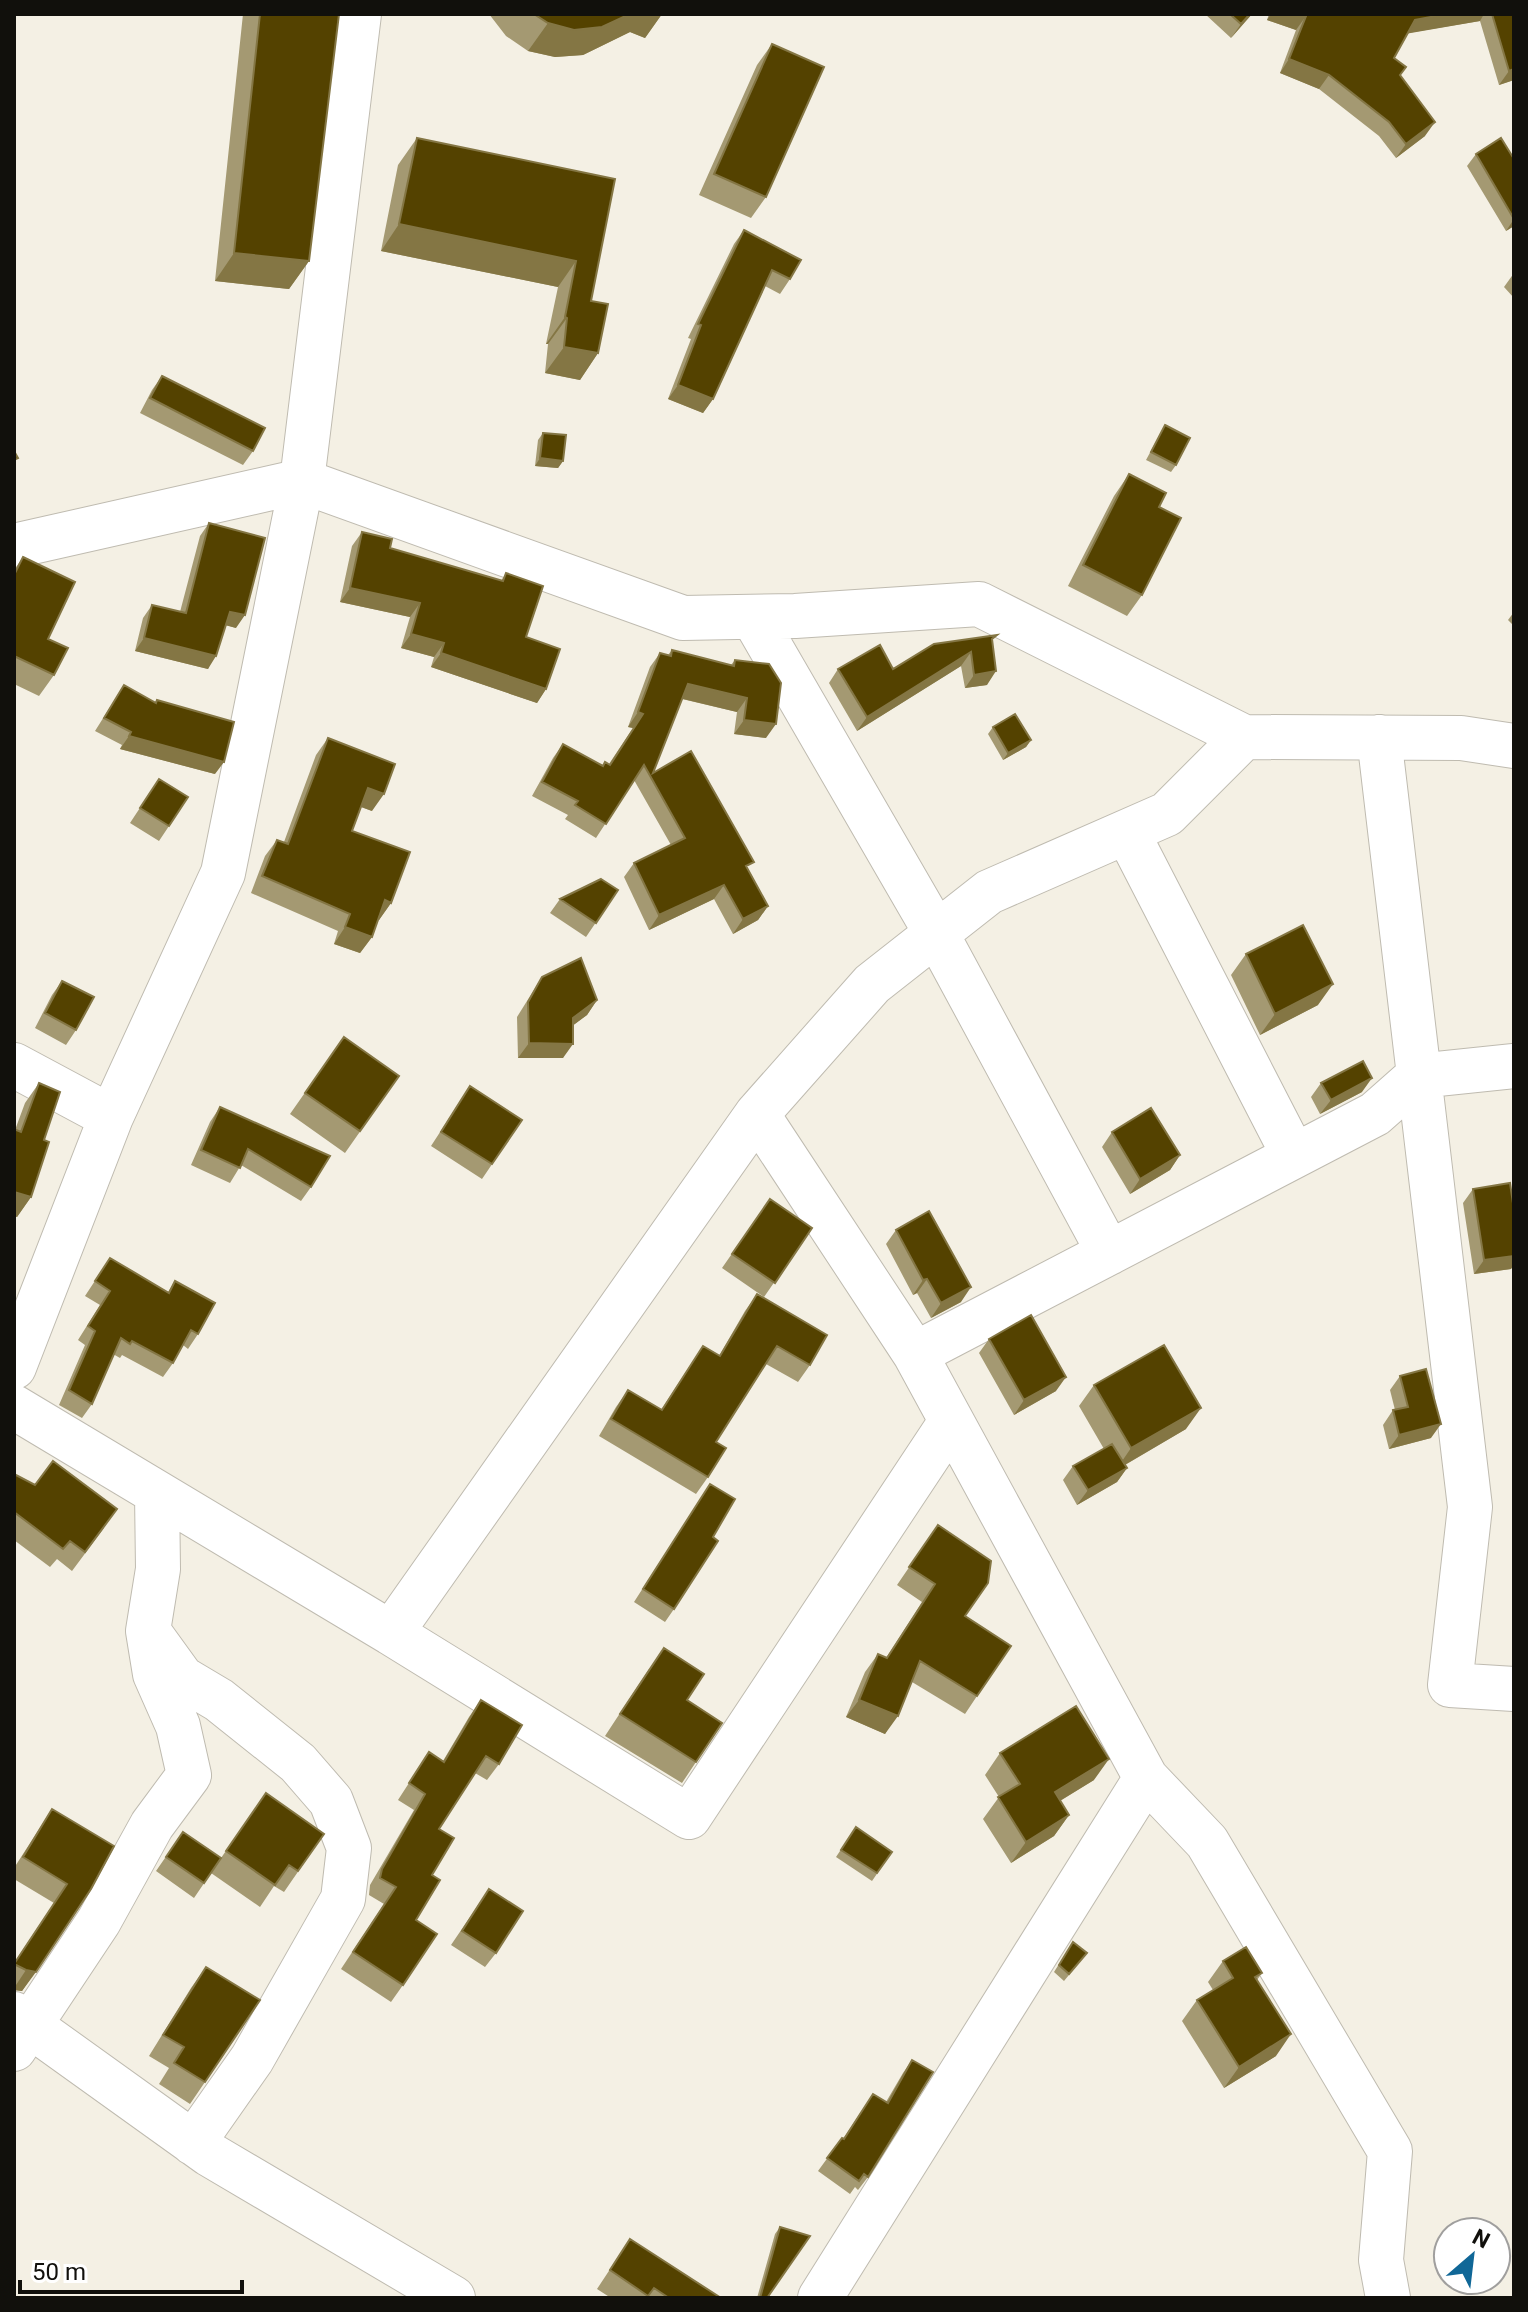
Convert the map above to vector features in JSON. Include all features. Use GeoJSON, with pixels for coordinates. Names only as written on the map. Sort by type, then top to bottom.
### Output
{"type":"FeatureCollection","features":[{"type":"Feature","properties":{"kind":"street"},"geometry":{"type":"LineString","coordinates":[[14,1367],[28,1283],[111,1117],[223,873],[302,481],[359,14]]}},
{"type":"Feature","properties":{"kind":"street"},"geometry":{"type":"LineString","coordinates":[[14,546],[302,481],[683,618],[979,604],[1244,737],[1461,738],[1514,746]]}},
{"type":"Feature","properties":{"kind":"street"},"geometry":{"type":"LineString","coordinates":[[753,617],[936,933],[1109,1253]]}},
{"type":"Feature","properties":{"kind":"street"},"geometry":{"type":"LineString","coordinates":[[391,1633],[757,1114],[872,984],[989,892],[1167,814],[1244,737]]}},
{"type":"Feature","properties":{"kind":"street"},"geometry":{"type":"LineString","coordinates":[[1379,737],[1470,1507],[1450,1685],[1514,1689]]}},
{"type":"Feature","properties":{"kind":"street"},"geometry":{"type":"LineString","coordinates":[[1127,832],[1294,1156]]}},
{"type":"Feature","properties":{"kind":"street"},"geometry":{"type":"LineString","coordinates":[[14,1065],[111,1117]]}},
{"type":"Feature","properties":{"kind":"street"},"geometry":{"type":"LineString","coordinates":[[915,1354],[1375,1114],[1418,1076],[1514,1066]]}},
{"type":"Feature","properties":{"kind":"street"},"geometry":{"type":"LineString","coordinates":[[757,1114],[915,1354],[1146,1778],[1207,1842],[1390,2151],[1381,2260],[1388,2298]]}},
{"type":"Feature","properties":{"kind":"street"},"geometry":{"type":"LineString","coordinates":[[14,1407],[391,1633],[689,1817],[950,1423]]}},
{"type":"Feature","properties":{"kind":"street"},"geometry":{"type":"LineString","coordinates":[[157,1493],[158,1569],[148,1631],[155,1674],[178,1726],[189,1775],[152,1825],[99,1921],[19,2029],[193,2143],[453,2298]]}},
{"type":"Feature","properties":{"kind":"street"},"geometry":{"type":"LineString","coordinates":[[148,1631],[182,1678],[219,1700],[298,1763],[331,1801],[349,1848],[343,1899],[252,2059],[193,2143]]}},
{"type":"Feature","properties":{"kind":"street"},"geometry":{"type":"LineString","coordinates":[[820,2298],[1146,1778]]}},
{"type":"Feature","properties":{"kind":"building"},"geometry":{"type":"Polygon","coordinates":[[[260,14],[339,14],[309,261],[234,253],[260,14]]]}},
{"type":"Feature","properties":{"kind":"building"},"geometry":{"type":"Polygon","coordinates":[[[534,14],[630,14],[602,27],[574,30],[548,23],[534,14]]]}},
{"type":"Feature","properties":{"kind":"building"},"geometry":{"type":"Polygon","coordinates":[[[1230,14],[1250,14],[1241,24],[1230,14]]]}},
{"type":"Feature","properties":{"kind":"building"},"geometry":{"type":"Polygon","coordinates":[[[1300,14],[1447,14],[1415,20],[1394,58],[1406,67],[1400,75],[1435,122],[1406,144],[1389,122],[1329,75],[1289,59],[1306,16],[1300,14]]]}},
{"type":"Feature","properties":{"kind":"building"},"geometry":{"type":"Polygon","coordinates":[[[1492,14],[1514,14],[1514,69],[1509,71],[1492,14]]]}},
{"type":"Feature","properties":{"kind":"building"},"geometry":{"type":"Polygon","coordinates":[[[772,44],[824,67],[766,197],[714,174],[772,44]]]}},
{"type":"Feature","properties":{"kind":"building"},"geometry":{"type":"Polygon","coordinates":[[[417,138],[615,179],[591,301],[608,304],[598,353],[564,347],[565,317],[576,261],[399,224],[417,138]]]}},
{"type":"Feature","properties":{"kind":"building"},"geometry":{"type":"Polygon","coordinates":[[[1501,138],[1514,159],[1514,219],[1476,154],[1501,138]]]}},
{"type":"Feature","properties":{"kind":"building"},"geometry":{"type":"Polygon","coordinates":[[[744,230],[801,260],[790,279],[772,270],[713,399],[678,385],[701,325],[698,324],[744,230]]]}},
{"type":"Feature","properties":{"kind":"building"},"geometry":{"type":"Polygon","coordinates":[[[162,376],[265,428],[253,451],[150,398],[162,376]]]}},
{"type":"Feature","properties":{"kind":"building"},"geometry":{"type":"Polygon","coordinates":[[[1165,425],[1190,438],[1176,465],[1151,452],[1165,425]]]}},
{"type":"Feature","properties":{"kind":"building"},"geometry":{"type":"Polygon","coordinates":[[[543,433],[566,435],[563,461],[540,458],[543,433]]]}},
{"type":"Feature","properties":{"kind":"building"},"geometry":{"type":"Polygon","coordinates":[[[1129,474],[1166,493],[1159,507],[1181,518],[1142,595],[1083,565],[1129,474]]]}},
{"type":"Feature","properties":{"kind":"building"},"geometry":{"type":"Polygon","coordinates":[[[209,523],[265,538],[245,615],[230,612],[216,656],[144,638],[152,605],[186,613],[209,523]]]}},
{"type":"Feature","properties":{"kind":"building"},"geometry":{"type":"Polygon","coordinates":[[[362,532],[392,539],[390,548],[503,581],[506,573],[543,586],[526,637],[560,649],[546,689],[441,653],[444,643],[411,634],[420,603],[350,588],[362,532]]]}},
{"type":"Feature","properties":{"kind":"building"},"geometry":{"type":"Polygon","coordinates":[[[23,557],[75,582],[48,639],[68,648],[54,675],[14,656],[14,575],[23,557]]]}},
{"type":"Feature","properties":{"kind":"building"},"geometry":{"type":"Polygon","coordinates":[[[997,635],[992,639],[996,671],[974,675],[971,652],[867,717],[838,669],[880,645],[893,669],[934,644],[997,635]]]}},
{"type":"Feature","properties":{"kind":"building"},"geometry":{"type":"Polygon","coordinates":[[[672,650],[734,666],[735,660],[769,664],[781,683],[776,724],[744,720],[747,698],[688,684],[653,773],[691,751],[754,862],[746,866],[768,906],[743,919],[724,885],[659,915],[634,863],[685,838],[644,765],[606,824],[575,805],[578,801],[542,782],[563,744],[603,766],[605,762],[610,765],[643,714],[638,712],[660,653],[671,656],[672,650]]]}},
{"type":"Feature","properties":{"kind":"building"},"geometry":{"type":"Polygon","coordinates":[[[124,685],[156,703],[157,700],[234,722],[224,762],[129,736],[131,732],[104,718],[124,685]]]}},
{"type":"Feature","properties":{"kind":"building"},"geometry":{"type":"Polygon","coordinates":[[[1015,714],[1031,740],[1008,753],[993,727],[1015,714]]]}},
{"type":"Feature","properties":{"kind":"building"},"geometry":{"type":"Polygon","coordinates":[[[328,738],[395,764],[384,794],[368,788],[352,831],[410,852],[391,903],[385,900],[372,937],[345,927],[350,914],[262,876],[277,840],[288,844],[328,738]]]}},
{"type":"Feature","properties":{"kind":"building"},"geometry":{"type":"Polygon","coordinates":[[[159,779],[188,797],[169,826],[140,808],[159,779]]]}},
{"type":"Feature","properties":{"kind":"building"},"geometry":{"type":"Polygon","coordinates":[[[601,879],[618,890],[596,923],[560,899],[601,879]]]}},
{"type":"Feature","properties":{"kind":"building"},"geometry":{"type":"Polygon","coordinates":[[[1303,925],[1333,984],[1275,1014],[1246,954],[1303,925]]]}},
{"type":"Feature","properties":{"kind":"building"},"geometry":{"type":"Polygon","coordinates":[[[581,958],[597,1000],[573,1018],[573,1044],[529,1043],[528,1002],[542,977],[581,958]]]}},
{"type":"Feature","properties":{"kind":"building"},"geometry":{"type":"Polygon","coordinates":[[[62,981],[94,997],[76,1030],[45,1013],[62,981]]]}},
{"type":"Feature","properties":{"kind":"building"},"geometry":{"type":"Polygon","coordinates":[[[344,1037],[399,1076],[360,1131],[305,1093],[344,1037]]]}},
{"type":"Feature","properties":{"kind":"building"},"geometry":{"type":"Polygon","coordinates":[[[1363,1061],[1372,1078],[1331,1100],[1321,1083],[1363,1061]]]}},
{"type":"Feature","properties":{"kind":"building"},"geometry":{"type":"Polygon","coordinates":[[[39,1083],[60,1092],[44,1140],[49,1142],[31,1197],[14,1192],[14,1129],[21,1132],[39,1083]]]}},
{"type":"Feature","properties":{"kind":"building"},"geometry":{"type":"Polygon","coordinates":[[[470,1086],[522,1120],[492,1164],[441,1132],[470,1086]]]}},
{"type":"Feature","properties":{"kind":"building"},"geometry":{"type":"Polygon","coordinates":[[[220,1107],[330,1156],[311,1187],[248,1149],[240,1168],[201,1150],[220,1107]]]}},
{"type":"Feature","properties":{"kind":"building"},"geometry":{"type":"Polygon","coordinates":[[[1151,1108],[1180,1155],[1140,1179],[1112,1132],[1151,1108]]]}},
{"type":"Feature","properties":{"kind":"building"},"geometry":{"type":"Polygon","coordinates":[[[1510,1183],[1514,1210],[1514,1256],[1484,1260],[1473,1189],[1510,1183]]]}},
{"type":"Feature","properties":{"kind":"building"},"geometry":{"type":"Polygon","coordinates":[[[770,1199],[812,1228],[775,1283],[732,1254],[770,1199]]]}},
{"type":"Feature","properties":{"kind":"building"},"geometry":{"type":"Polygon","coordinates":[[[929,1211],[971,1287],[941,1303],[927,1279],[923,1280],[896,1230],[929,1211]]]}},
{"type":"Feature","properties":{"kind":"building"},"geometry":{"type":"Polygon","coordinates":[[[110,1258],[169,1293],[175,1281],[215,1303],[198,1334],[191,1330],[173,1363],[121,1338],[92,1404],[69,1390],[95,1331],[88,1326],[110,1291],[95,1281],[110,1258]]]}},
{"type":"Feature","properties":{"kind":"building"},"geometry":{"type":"Polygon","coordinates":[[[757,1294],[827,1335],[810,1365],[777,1346],[716,1442],[726,1448],[708,1477],[611,1419],[628,1390],[662,1410],[703,1346],[720,1356],[757,1294]]]}},
{"type":"Feature","properties":{"kind":"building"},"geometry":{"type":"Polygon","coordinates":[[[1031,1315],[1066,1377],[1024,1400],[989,1339],[1031,1315]]]}},
{"type":"Feature","properties":{"kind":"building"},"geometry":{"type":"Polygon","coordinates":[[[1164,1345],[1201,1408],[1131,1448],[1094,1385],[1164,1345]]]}},
{"type":"Feature","properties":{"kind":"building"},"geometry":{"type":"Polygon","coordinates":[[[1426,1369],[1441,1424],[1399,1435],[1393,1410],[1408,1407],[1400,1376],[1426,1369]]]}},
{"type":"Feature","properties":{"kind":"building"},"geometry":{"type":"Polygon","coordinates":[[[1112,1444],[1127,1468],[1088,1490],[1073,1466],[1112,1444]]]}},
{"type":"Feature","properties":{"kind":"building"},"geometry":{"type":"Polygon","coordinates":[[[53,1461],[117,1509],[85,1552],[70,1541],[63,1549],[14,1512],[14,1474],[35,1485],[53,1461]]]}},
{"type":"Feature","properties":{"kind":"building"},"geometry":{"type":"Polygon","coordinates":[[[710,1484],[735,1499],[713,1537],[718,1541],[674,1609],[643,1589],[710,1484]]]}},
{"type":"Feature","properties":{"kind":"building"},"geometry":{"type":"Polygon","coordinates":[[[938,1525],[991,1561],[988,1583],[965,1616],[1011,1646],[977,1696],[920,1661],[898,1716],[859,1700],[878,1654],[887,1658],[935,1584],[909,1567],[938,1525]]]}},
{"type":"Feature","properties":{"kind":"building"},"geometry":{"type":"Polygon","coordinates":[[[664,1648],[704,1674],[687,1700],[722,1723],[696,1762],[620,1714],[664,1648]]]}},
{"type":"Feature","properties":{"kind":"building"},"geometry":{"type":"Polygon","coordinates":[[[481,1700],[522,1725],[499,1764],[486,1756],[439,1829],[454,1838],[432,1875],[440,1880],[416,1920],[437,1934],[403,1985],[353,1952],[396,1887],[380,1878],[382,1869],[425,1794],[409,1783],[429,1752],[444,1762],[481,1700]]]}},
{"type":"Feature","properties":{"kind":"building"},"geometry":{"type":"Polygon","coordinates":[[[1076,1706],[1109,1759],[1055,1792],[1069,1815],[1026,1842],[998,1797],[1020,1784],[1000,1753],[1076,1706]]]}},
{"type":"Feature","properties":{"kind":"building"},"geometry":{"type":"Polygon","coordinates":[[[266,1793],[324,1834],[298,1871],[289,1865],[275,1885],[226,1851],[266,1793]]]}},
{"type":"Feature","properties":{"kind":"building"},"geometry":{"type":"Polygon","coordinates":[[[52,1809],[114,1846],[91,1889],[36,1972],[14,1964],[67,1884],[23,1857],[52,1809]]]}},
{"type":"Feature","properties":{"kind":"building"},"geometry":{"type":"Polygon","coordinates":[[[856,1827],[892,1852],[877,1873],[841,1850],[856,1827]]]}},
{"type":"Feature","properties":{"kind":"building"},"geometry":{"type":"Polygon","coordinates":[[[183,1832],[221,1858],[204,1883],[166,1857],[183,1832]]]}},
{"type":"Feature","properties":{"kind":"building"},"geometry":{"type":"Polygon","coordinates":[[[489,1889],[523,1911],[496,1953],[462,1931],[489,1889]]]}},
{"type":"Feature","properties":{"kind":"building"},"geometry":{"type":"Polygon","coordinates":[[[1073,1942],[1087,1953],[1069,1974],[1059,1965],[1073,1942]]]}},
{"type":"Feature","properties":{"kind":"building"},"geometry":{"type":"Polygon","coordinates":[[[1246,1947],[1262,1973],[1255,1977],[1291,2034],[1239,2067],[1197,2000],[1233,1978],[1223,1961],[1246,1947]]]}},
{"type":"Feature","properties":{"kind":"building"},"geometry":{"type":"Polygon","coordinates":[[[206,1967],[260,2000],[205,2082],[174,2063],[184,2047],[163,2035],[206,1967]]]}},
{"type":"Feature","properties":{"kind":"building"},"geometry":{"type":"Polygon","coordinates":[[[912,2060],[933,2072],[868,2177],[864,2174],[859,2181],[827,2158],[844,2139],[873,2094],[888,2103],[912,2060]]]}},
{"type":"Feature","properties":{"kind":"building"},"geometry":{"type":"Polygon","coordinates":[[[780,2227],[810,2236],[767,2298],[760,2298],[780,2227]]]}},
{"type":"Feature","properties":{"kind":"building"},"geometry":{"type":"Polygon","coordinates":[[[630,2239],[721,2298],[669,2298],[654,2288],[648,2296],[610,2270],[630,2239]]]}}]}
